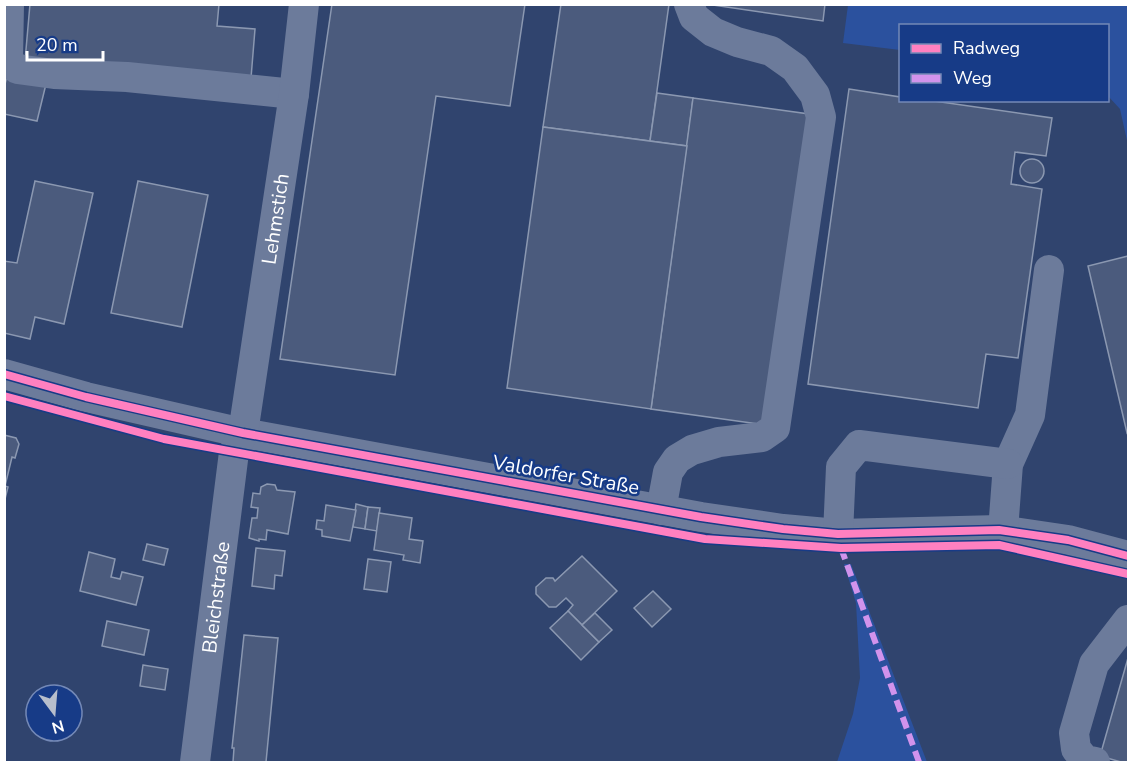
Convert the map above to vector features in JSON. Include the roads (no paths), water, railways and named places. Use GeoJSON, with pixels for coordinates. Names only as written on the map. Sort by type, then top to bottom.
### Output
{"type":"FeatureCollection","features":[{"type":"Feature","properties":{"kind":"street"},"geometry":{"type":"LineString","coordinates":[[9,4],[8,60],[17,69],[54,74],[127,77],[294,94]]}},
{"type":"Feature","properties":{"kind":"street","name":"Lehmstich"},"geometry":{"type":"LineString","coordinates":[[243,433],[294,94],[304,4]]}},
{"type":"Feature","properties":{"kind":"street"},"geometry":{"type":"LineString","coordinates":[[661,510],[668,472],[677,459],[692,450],[719,442],[762,437],[775,428],[821,117],[815,95],[795,68],[771,51],[737,42],[713,32],[694,17],[689,4]]}},
{"type":"Feature","properties":{"kind":"street"},"geometry":{"type":"LineString","coordinates":[[1003,531],[1008,464],[1030,415],[1049,270]]}},
{"type":"Feature","properties":{"kind":"street","name":"Valdorfer Straße"},"geometry":{"type":"LineString","coordinates":[[4,374],[86,397],[243,433],[661,510],[783,529],[838,534],[1003,531],[1068,540],[1128,556]]}},
{"type":"Feature","properties":{"kind":"street","name":"Bleichstraße"},"geometry":{"type":"LineString","coordinates":[[195,762],[234,452],[243,433]]}},
{"type":"Feature","properties":{"kind":"street"},"geometry":{"type":"LineString","coordinates":[[838,534],[841,467],[859,445],[1008,464]]}},
{"type":"Feature","properties":{"kind":"street"},"geometry":{"type":"LineString","coordinates":[[1095,762],[1085,760],[1076,749],[1074,733],[1094,664],[1128,620]]}}]}
